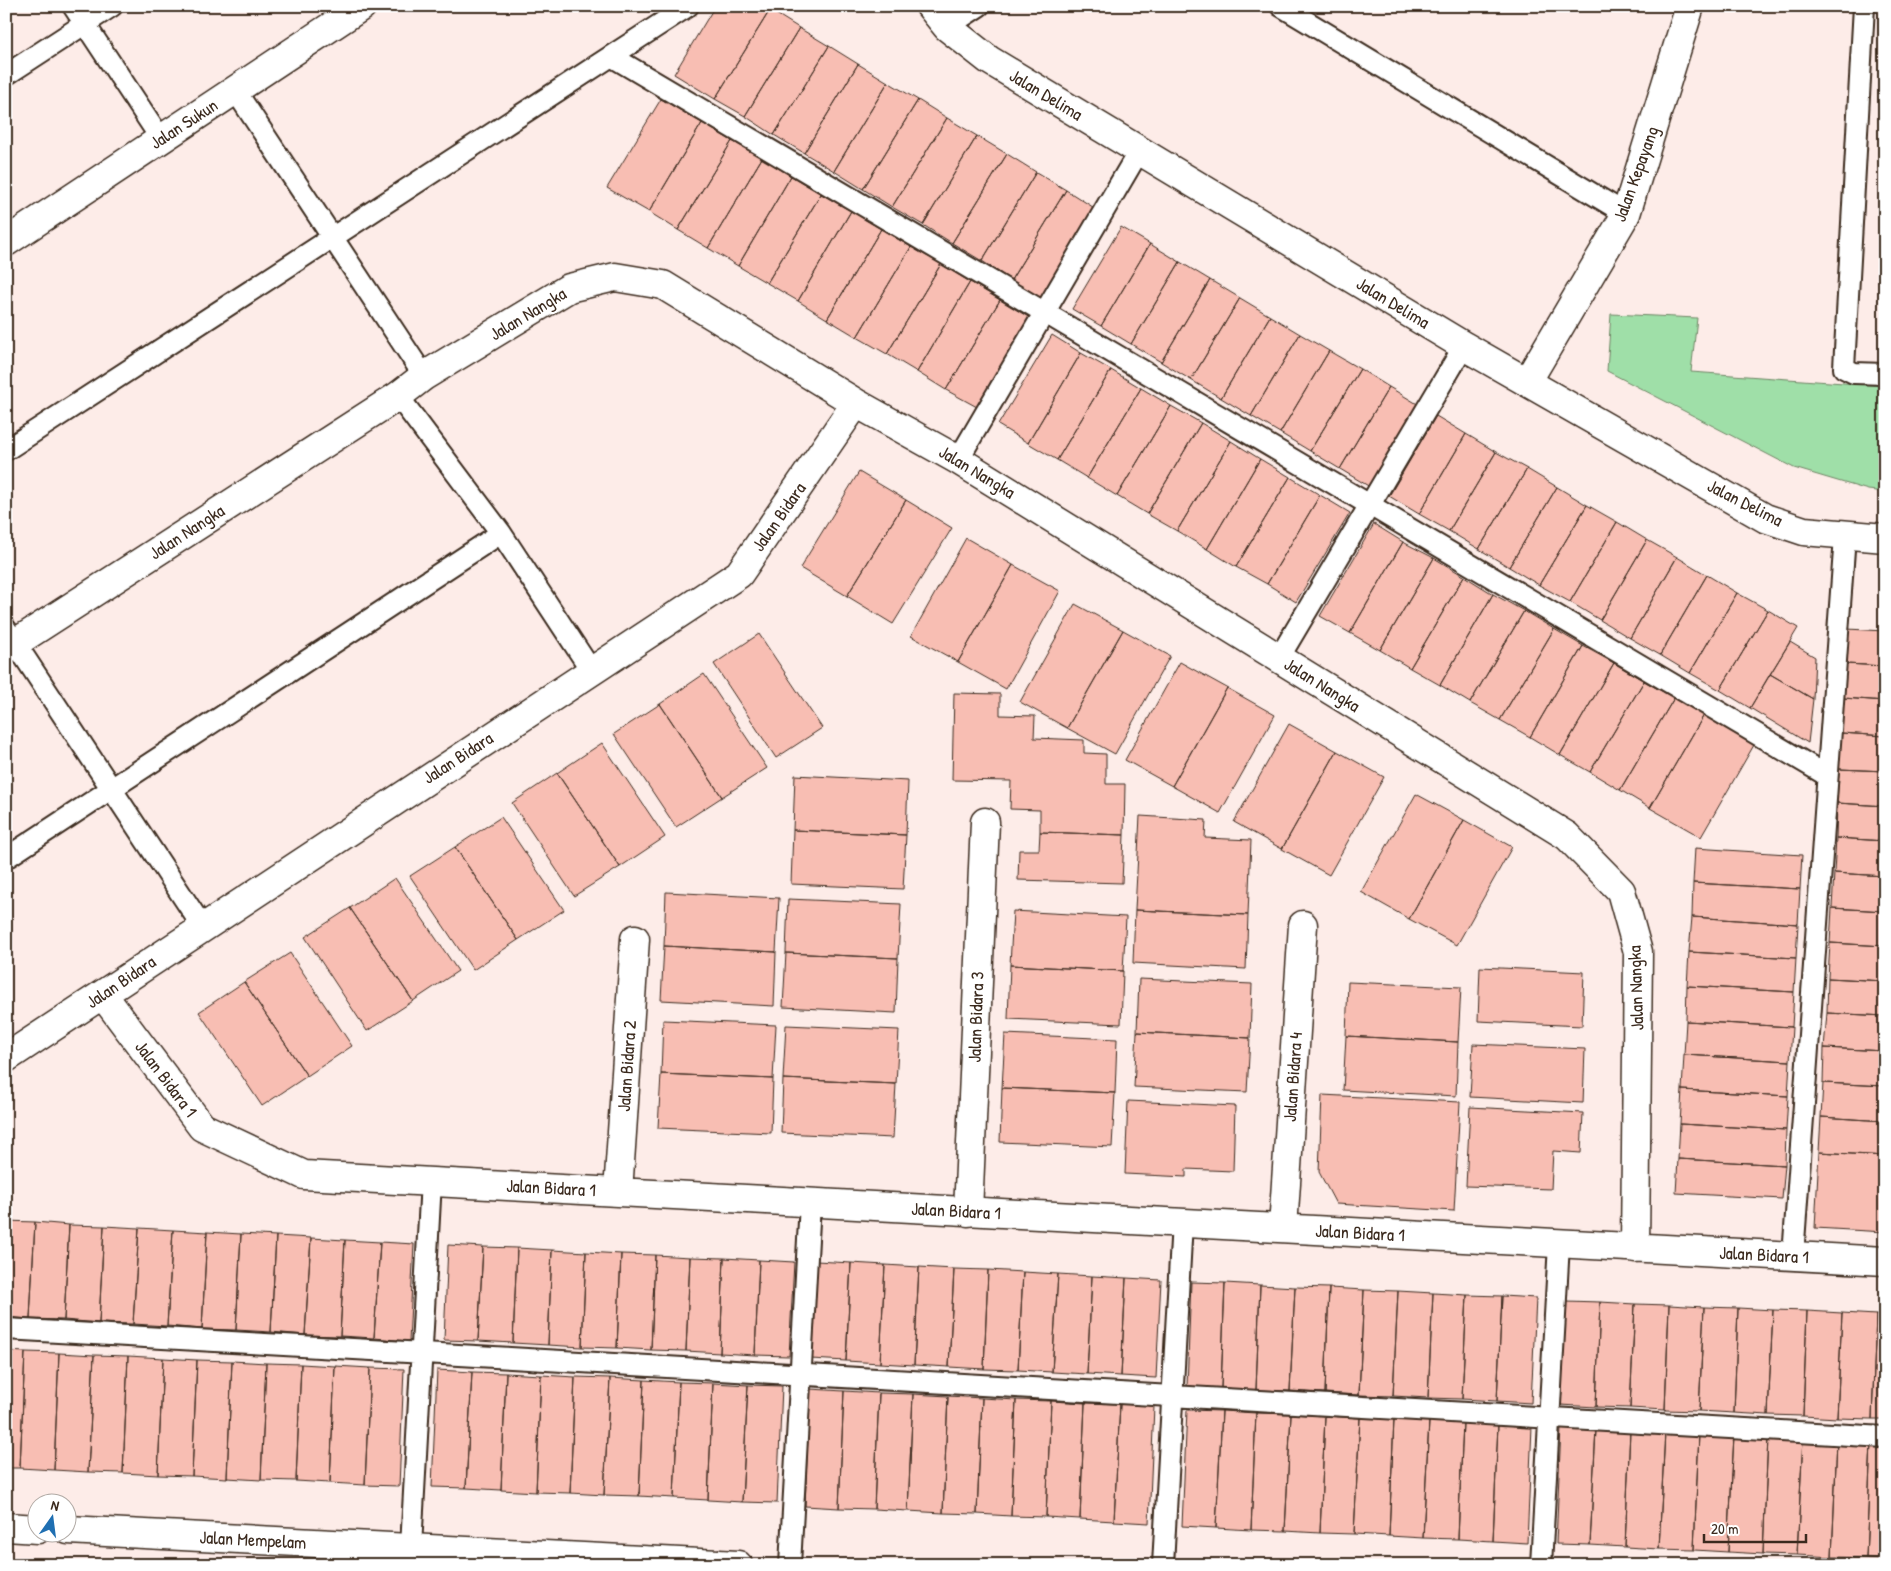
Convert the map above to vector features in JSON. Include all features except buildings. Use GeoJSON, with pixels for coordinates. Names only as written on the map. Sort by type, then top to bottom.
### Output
{"type":"FeatureCollection","features":[{"type":"Feature","properties":{"kind":"street","name":"Jalan Sukun"},"geometry":{"type":"LineString","coordinates":[[6,242],[362,6]]}},
{"type":"Feature","properties":{"kind":"street","name":"Jalan Delima"},"geometry":{"type":"LineString","coordinates":[[930,6],[947,27],[989,60],[1464,346],[1765,518],[1804,531],[1885,538]]}},
{"type":"Feature","properties":{"kind":"street","name":"Jalan Kepayang"},"geometry":{"type":"LineString","coordinates":[[1527,382],[1626,214],[1690,6]]}},
{"type":"Feature","properties":{"kind":"street","name":"Jalan Nangka"},"geometry":{"type":"LineString","coordinates":[[9,640],[398,396],[424,376],[569,288],[615,277],[663,285],[856,404],[958,460],[1567,836],[1622,891],[1638,952],[1635,1248]]}},
{"type":"Feature","properties":{"kind":"street","name":"Jalan Bidara"},"geometry":{"type":"LineString","coordinates":[[6,1058],[103,995],[202,926],[739,574],[856,404]]}},
{"type":"Feature","properties":{"kind":"street","name":"Jalan Bidara 3"},"geometry":{"type":"LineString","coordinates":[[968,1212],[985,822]]}},
{"type":"Feature","properties":{"kind":"street","name":"Jalan Bidara 4"},"geometry":{"type":"LineString","coordinates":[[1283,1228],[1303,925]]}},
{"type":"Feature","properties":{"kind":"street","name":"Jalan Bidara 2"},"geometry":{"type":"LineString","coordinates":[[618,1192],[635,939]]}},
{"type":"Feature","properties":{"kind":"street","name":"Jalan Bidara 1"},"geometry":{"type":"LineString","coordinates":[[103,995],[202,1127],[304,1175],[1885,1261]]}},
{"type":"Feature","properties":{"kind":"street"},"geometry":{"type":"LineString","coordinates":[[6,1527],[28,1528]]}},
{"type":"Feature","properties":{"kind":"street","name":"Jalan Mempelam"},"geometry":{"type":"LineString","coordinates":[[78,1531],[366,1555],[411,1547],[738,1565]]}},
{"type":"Feature","properties":{"kind":"lane"},"geometry":{"type":"LineString","coordinates":[[73,6],[161,139]]}},
{"type":"Feature","properties":{"kind":"lane"},"geometry":{"type":"LineString","coordinates":[[6,75],[112,6]]}},
{"type":"Feature","properties":{"kind":"lane"},"geometry":{"type":"LineString","coordinates":[[6,450],[688,6]]}},
{"type":"Feature","properties":{"kind":"lane"},"geometry":{"type":"LineString","coordinates":[[947,27],[979,6]]}},
{"type":"Feature","properties":{"kind":"lane"},"geometry":{"type":"LineString","coordinates":[[1281,6],[1626,214]]}},
{"type":"Feature","properties":{"kind":"lane"},"geometry":{"type":"LineString","coordinates":[[1864,6],[1844,368],[1854,373],[1885,374]]}},
{"type":"Feature","properties":{"kind":"lane"},"geometry":{"type":"LineString","coordinates":[[611,56],[1826,775]]}},
{"type":"Feature","properties":{"kind":"lane"},"geometry":{"type":"LineString","coordinates":[[235,90],[424,376]]}},
{"type":"Feature","properties":{"kind":"lane"},"geometry":{"type":"LineString","coordinates":[[958,460],[1139,151]]}},
{"type":"Feature","properties":{"kind":"lane"},"geometry":{"type":"LineString","coordinates":[[1279,658],[1464,346]]}},
{"type":"Feature","properties":{"kind":"lane"},"geometry":{"type":"LineString","coordinates":[[398,396],[501,533],[591,670]]}},
{"type":"Feature","properties":{"kind":"lane"},"geometry":{"type":"LineString","coordinates":[[6,858],[501,533]]}},
{"type":"Feature","properties":{"kind":"lane"},"geometry":{"type":"LineString","coordinates":[[1794,1256],[1826,775],[1845,536]]}},
{"type":"Feature","properties":{"kind":"lane"},"geometry":{"type":"LineString","coordinates":[[9,640],[202,926]]}},
{"type":"Feature","properties":{"kind":"lane"},"geometry":{"type":"LineString","coordinates":[[411,1547],[431,1181]]}},
{"type":"Feature","properties":{"kind":"lane"},"geometry":{"type":"LineString","coordinates":[[790,1565],[810,1203]]}},
{"type":"Feature","properties":{"kind":"lane"},"geometry":{"type":"LineString","coordinates":[[1163,1565],[1182,1222]]}},
{"type":"Feature","properties":{"kind":"lane"},"geometry":{"type":"LineString","coordinates":[[1541,1565],[1559,1244]]}},
{"type":"Feature","properties":{"kind":"lane"},"geometry":{"type":"LineString","coordinates":[[6,1329],[1885,1437]]}},
{"type":"Feature","properties":{"kind":"green space"},"geometry":{"type":"Polygon","coordinates":[[[1611,314],[1697,318],[1691,372],[1885,386],[1885,492],[1868,490],[1794,468],[1607,371],[1611,314]]]}}]}
